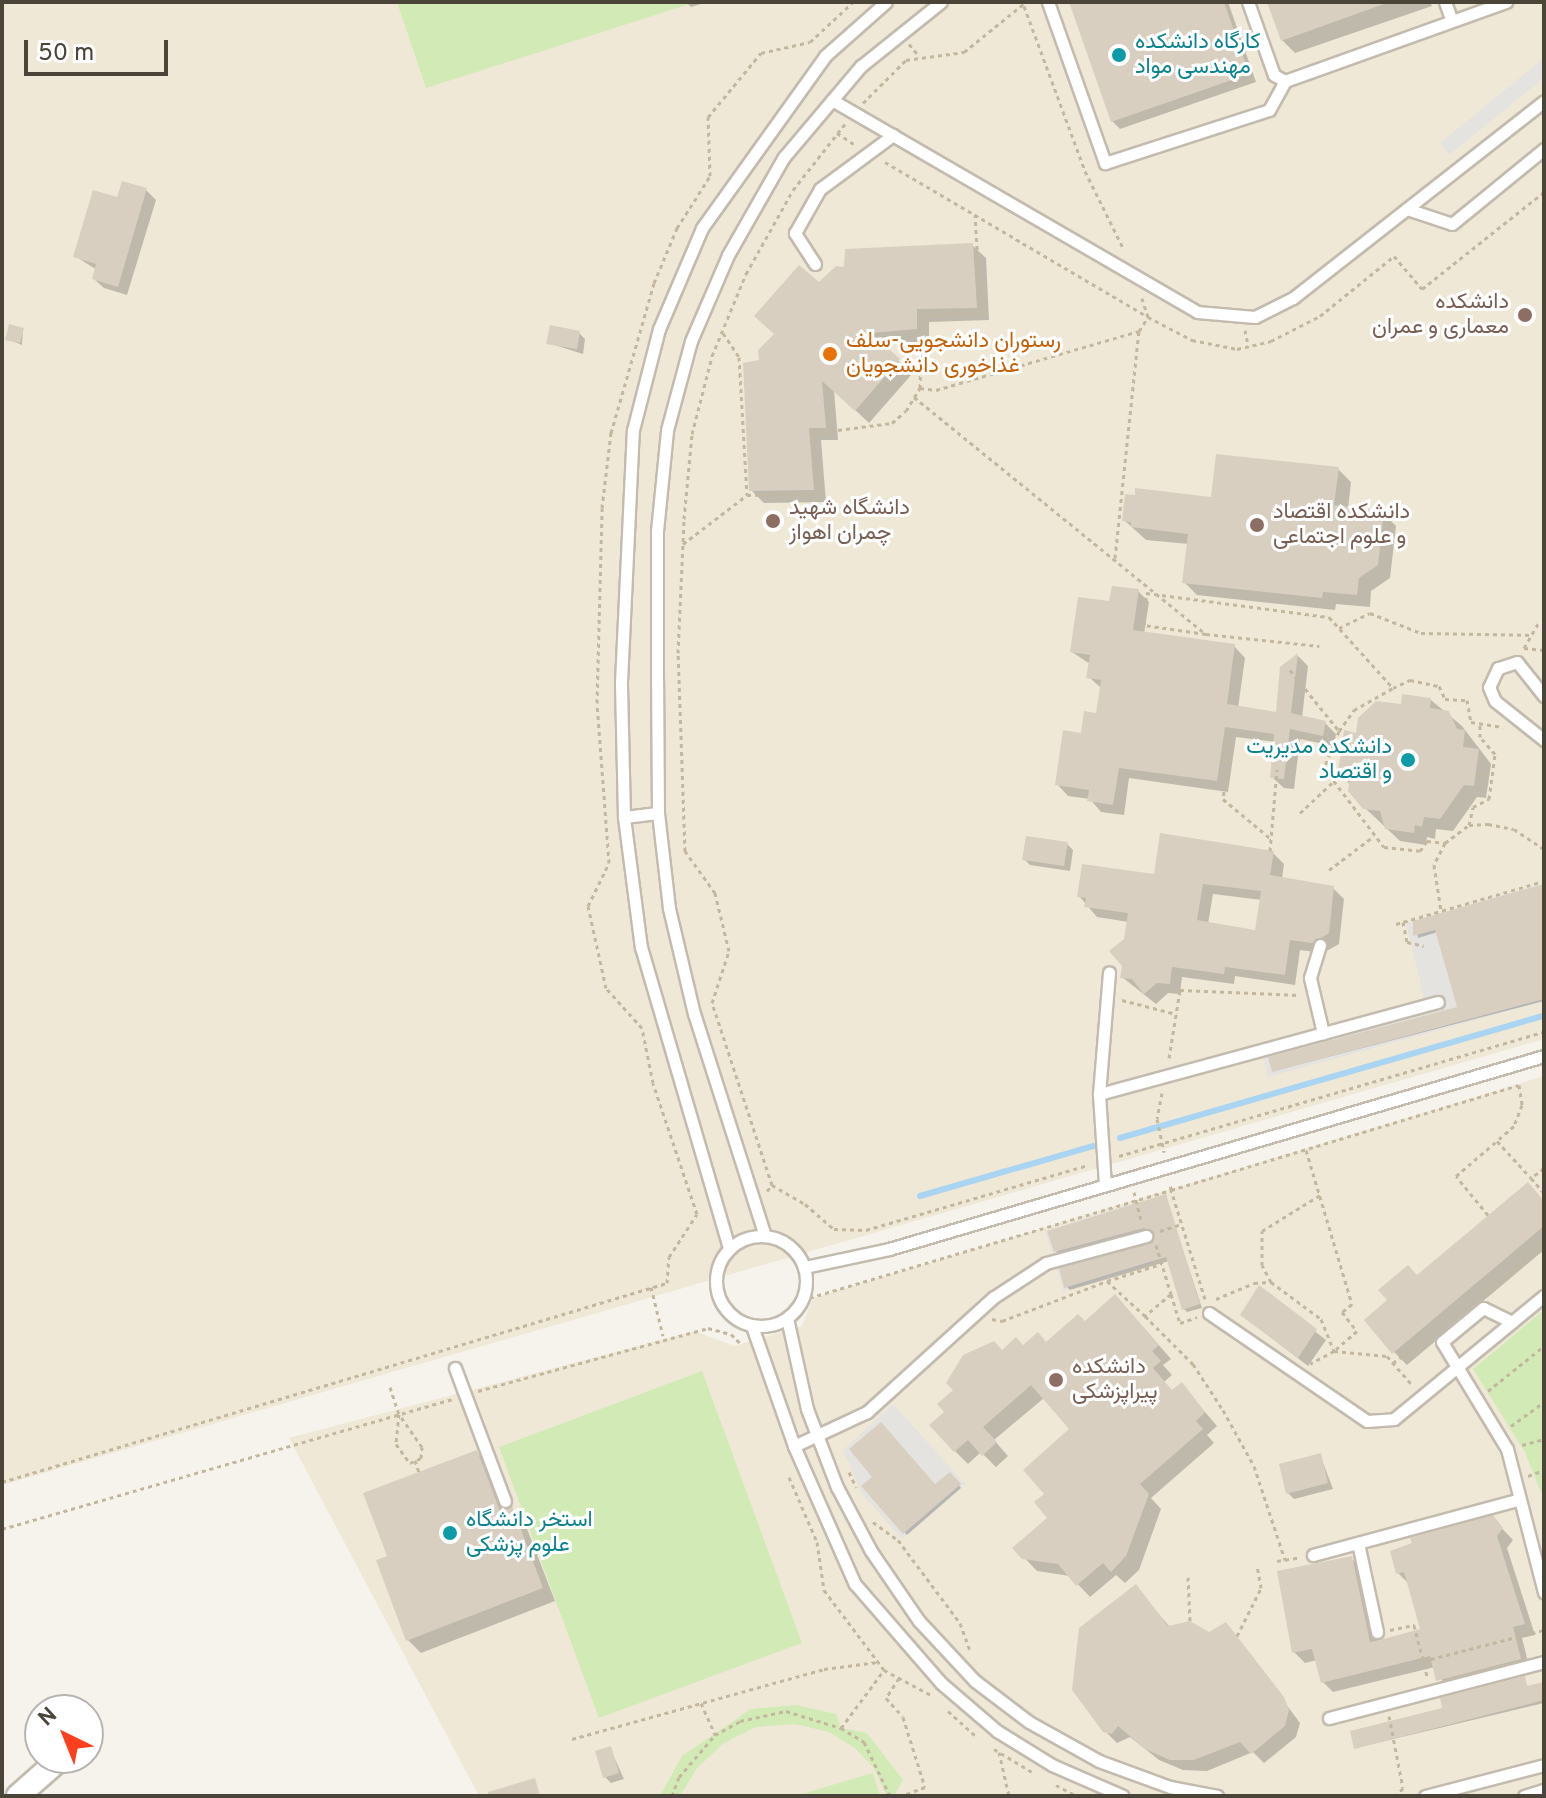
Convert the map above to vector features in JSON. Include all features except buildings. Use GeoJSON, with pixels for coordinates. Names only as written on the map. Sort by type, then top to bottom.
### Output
{"type":"FeatureCollection","features":[{"type":"Feature","properties":{"kind":"street"},"geometry":{"type":"LineString","coordinates":[[18,1796],[43,1774]]}},
{"type":"Feature","properties":{"kind":"lane"},"geometry":{"type":"LineString","coordinates":[[729,1248],[641,948],[624,817],[621,682],[633,430],[659,329],[702,228],[756,148],[825,56],[886,2]]}},
{"type":"Feature","properties":{"kind":"lane"},"geometry":{"type":"LineString","coordinates":[[765,1236],[694,1014],[669,908],[658,813],[657,531],[667,430],[691,341],[728,255],[784,157],[861,66],[941,2]]}},
{"type":"Feature","properties":{"kind":"lane"},"geometry":{"type":"LineString","coordinates":[[1048,2],[1105,163],[1269,110],[1285,81],[1506,2]]}},
{"type":"Feature","properties":{"kind":"lane"},"geometry":{"type":"LineString","coordinates":[[1248,2],[1274,75],[1285,81]]}},
{"type":"Feature","properties":{"kind":"lane"},"geometry":{"type":"LineString","coordinates":[[1445,2],[1452,21]]}},
{"type":"Feature","properties":{"kind":"lane"},"geometry":{"type":"LineString","coordinates":[[832,100],[1197,312],[1255,317],[1293,298],[1544,101]]}},
{"type":"Feature","properties":{"kind":"lane"},"geometry":{"type":"LineString","coordinates":[[815,264],[795,233],[820,189],[893,135]]}},
{"type":"Feature","properties":{"kind":"lane"},"geometry":{"type":"LineString","coordinates":[[1407,209],[1452,224],[1544,149]]}},
{"type":"Feature","properties":{"kind":"lane"},"geometry":{"type":"LineString","coordinates":[[1544,696],[1517,662],[1498,668],[1489,687],[1495,701],[1544,740]]}},
{"type":"Feature","properties":{"kind":"lane"},"geometry":{"type":"LineString","coordinates":[[624,817],[658,813]]}},
{"type":"Feature","properties":{"kind":"lane"},"geometry":{"type":"LineString","coordinates":[[1320,945],[1310,978],[1323,1033]]}},
{"type":"Feature","properties":{"kind":"lane"},"geometry":{"type":"LineString","coordinates":[[1105,1185],[1099,1094],[1109,972]]}},
{"type":"Feature","properties":{"kind":"lane"},"geometry":{"type":"LineString","coordinates":[[1099,1094],[1438,1002]]}},
{"type":"Feature","properties":{"kind":"lane"},"geometry":{"type":"LineString","coordinates":[[805,1267],[889,1249],[1544,1056]]}},
{"type":"Feature","properties":{"kind":"lane"},"geometry":{"type":"LineString","coordinates":[[765,1236],[787,1243],[805,1267],[802,1300],[787,1318],[752,1326],[733,1318],[716,1291],[715,1276],[729,1248],[742,1239],[765,1236]]}},
{"type":"Feature","properties":{"kind":"lane"},"geometry":{"type":"LineString","coordinates":[[794,1446],[819,1439],[867,1412],[974,1315],[1046,1263],[1146,1236]]}},
{"type":"Feature","properties":{"kind":"lane"},"geometry":{"type":"LineString","coordinates":[[1209,1313],[1367,1421],[1394,1419],[1544,1296]]}},
{"type":"Feature","properties":{"kind":"lane"},"geometry":{"type":"LineString","coordinates":[[1512,1322],[1483,1308],[1442,1342],[1507,1449],[1517,1500],[1544,1592]]}},
{"type":"Feature","properties":{"kind":"lane"},"geometry":{"type":"LineString","coordinates":[[787,1318],[790,1348],[819,1439],[871,1551],[919,1621],[975,1681],[1029,1722],[1099,1761],[1170,1787],[1217,1796]]}},
{"type":"Feature","properties":{"kind":"lane"},"geometry":{"type":"LineString","coordinates":[[752,1326],[794,1446],[855,1584],[941,1683],[997,1731],[1052,1765],[1123,1796]]}},
{"type":"Feature","properties":{"kind":"lane"},"geometry":{"type":"LineString","coordinates":[[455,1368],[505,1501]]}},
{"type":"Feature","properties":{"kind":"lane"},"geometry":{"type":"LineString","coordinates":[[1313,1555],[1517,1500]]}},
{"type":"Feature","properties":{"kind":"lane"},"geometry":{"type":"LineString","coordinates":[[1358,1543],[1377,1632]]}},
{"type":"Feature","properties":{"kind":"lane"},"geometry":{"type":"LineString","coordinates":[[1329,1718],[1544,1662]]}},
{"type":"Feature","properties":{"kind":"lane"},"geometry":{"type":"LineString","coordinates":[[1425,1796],[1544,1765]]}},
{"type":"Feature","properties":{"kind":"lane"},"geometry":{"type":"LineString","coordinates":[[1524,1796],[1544,1790]]}},
{"type":"Feature","properties":{"kind":"path"},"geometry":{"type":"LineString","coordinates":[[2,1482],[667,1283],[669,1257],[697,1214],[653,1083],[642,1028],[606,988],[588,906],[609,863],[597,703],[602,508],[611,433],[625,368],[654,283],[677,228],[710,176],[708,117],[761,53],[810,42],[853,2]]}},
{"type":"Feature","properties":{"kind":"path"},"geometry":{"type":"LineString","coordinates":[[1026,2],[964,52],[906,60],[837,133],[793,190],[746,274],[722,332],[692,434],[678,653],[685,851],[715,893],[729,951],[712,1003],[772,1185],[805,1204],[834,1229],[866,1230],[1544,1032]]}},
{"type":"Feature","properties":{"kind":"path"},"geometry":{"type":"LineString","coordinates":[[837,133],[1192,340],[1237,349],[1271,341],[1320,316],[1394,256],[1422,289],[1544,192]]}},
{"type":"Feature","properties":{"kind":"path"},"geometry":{"type":"LineString","coordinates":[[683,545],[747,495],[817,493],[814,433],[892,423],[914,397],[923,356],[922,315],[981,313],[975,215]]}},
{"type":"Feature","properties":{"kind":"path"},"geometry":{"type":"LineString","coordinates":[[1115,560],[1139,331]]}},
{"type":"Feature","properties":{"kind":"path"},"geometry":{"type":"LineString","coordinates":[[722,332],[739,357],[747,495]]}},
{"type":"Feature","properties":{"kind":"path"},"geometry":{"type":"LineString","coordinates":[[914,397],[1206,634]]}},
{"type":"Feature","properties":{"kind":"path"},"geometry":{"type":"LineString","coordinates":[[1319,646],[1144,625],[1146,593],[1329,617],[1393,688]]}},
{"type":"Feature","properties":{"kind":"path"},"geometry":{"type":"LineString","coordinates":[[1339,628],[1370,613],[1421,633],[1531,635]]}},
{"type":"Feature","properties":{"kind":"path"},"geometry":{"type":"LineString","coordinates":[[1517,662],[1539,622]]}},
{"type":"Feature","properties":{"kind":"path"},"geometry":{"type":"LineString","coordinates":[[1524,648],[1544,650]]}},
{"type":"Feature","properties":{"kind":"path"},"geometry":{"type":"LineString","coordinates":[[1290,670],[1339,731]]}},
{"type":"Feature","properties":{"kind":"path"},"geometry":{"type":"LineString","coordinates":[[1445,843],[1427,841],[1420,851],[1384,847],[1324,768],[1328,748],[1354,710],[1410,680],[1439,686],[1445,699],[1467,700],[1471,722],[1509,728]]}},
{"type":"Feature","properties":{"kind":"path"},"geometry":{"type":"LineString","coordinates":[[1441,911],[1434,865],[1445,843],[1469,825],[1473,807],[1489,799],[1495,754],[1480,737],[1480,724]]}},
{"type":"Feature","properties":{"kind":"path"},"geometry":{"type":"LineString","coordinates":[[1232,728],[1223,799],[1271,839]]}},
{"type":"Feature","properties":{"kind":"path"},"geometry":{"type":"LineString","coordinates":[[1270,851],[1277,769]]}},
{"type":"Feature","properties":{"kind":"path"},"geometry":{"type":"LineString","coordinates":[[1476,772],[1492,774]]}},
{"type":"Feature","properties":{"kind":"path"},"geometry":{"type":"LineString","coordinates":[[1300,813],[1333,782]]}},
{"type":"Feature","properties":{"kind":"path"},"geometry":{"type":"LineString","coordinates":[[1469,825],[1514,829],[1544,849]]}},
{"type":"Feature","properties":{"kind":"path"},"geometry":{"type":"LineString","coordinates":[[1329,870],[1374,835]]}},
{"type":"Feature","properties":{"kind":"path"},"geometry":{"type":"LineString","coordinates":[[1396,924],[1544,881]]}},
{"type":"Feature","properties":{"kind":"path"},"geometry":{"type":"LineString","coordinates":[[1403,922],[1407,942],[1424,946]]}},
{"type":"Feature","properties":{"kind":"path"},"geometry":{"type":"LineString","coordinates":[[1271,1282],[1254,1283],[1206,1303],[1179,1225],[1157,1119],[1180,990],[1286,998],[1313,991]]}},
{"type":"Feature","properties":{"kind":"path"},"geometry":{"type":"LineString","coordinates":[[1107,997],[1176,1014]]}},
{"type":"Feature","properties":{"kind":"path"},"geometry":{"type":"LineString","coordinates":[[802,1300],[1519,1085],[1522,1105],[1514,1126],[1456,1176],[1488,1215]]}},
{"type":"Feature","properties":{"kind":"path"},"geometry":{"type":"LineString","coordinates":[[1497,1141],[1544,1193]]}},
{"type":"Feature","properties":{"kind":"path"},"geometry":{"type":"LineString","coordinates":[[1298,1374],[1334,1351],[1357,1331],[1342,1312],[1352,1304],[1306,1150]]}},
{"type":"Feature","properties":{"kind":"path"},"geometry":{"type":"LineString","coordinates":[[1531,1178],[1544,1168]]}},
{"type":"Feature","properties":{"kind":"path"},"geometry":{"type":"LineString","coordinates":[[1130,1178],[1146,1236]]}},
{"type":"Feature","properties":{"kind":"path"},"geometry":{"type":"LineString","coordinates":[[756,1207],[772,1185]]}},
{"type":"Feature","properties":{"kind":"path"},"geometry":{"type":"LineString","coordinates":[[1320,1195],[1262,1231],[1262,1265],[1271,1282],[1321,1319],[1334,1351]]}},
{"type":"Feature","properties":{"kind":"path"},"geometry":{"type":"LineString","coordinates":[[1179,1225],[1152,1234],[1180,1323],[1209,1313]]}},
{"type":"Feature","properties":{"kind":"path"},"geometry":{"type":"LineString","coordinates":[[1483,1308],[1486,1292],[1544,1244]]}},
{"type":"Feature","properties":{"kind":"path"},"geometry":{"type":"LineString","coordinates":[[1538,1248],[1544,1255]]}},
{"type":"Feature","properties":{"kind":"path"},"geometry":{"type":"LineString","coordinates":[[974,1315],[1002,1321],[1107,1281],[1162,1264]]}},
{"type":"Feature","properties":{"kind":"path"},"geometry":{"type":"LineString","coordinates":[[1107,1281],[1193,1364],[1223,1410],[1254,1466],[1285,1560]]}},
{"type":"Feature","properties":{"kind":"path"},"geometry":{"type":"LineString","coordinates":[[651,1287],[663,1336]]}},
{"type":"Feature","properties":{"kind":"path"},"geometry":{"type":"LineString","coordinates":[[1145,1316],[1171,1294]]}},
{"type":"Feature","properties":{"kind":"path"},"geometry":{"type":"LineString","coordinates":[[2,1529],[663,1336],[708,1328],[731,1334],[751,1353]]}},
{"type":"Feature","properties":{"kind":"path"},"geometry":{"type":"LineString","coordinates":[[1393,1363],[1423,1337],[1442,1342]]}},
{"type":"Feature","properties":{"kind":"path"},"geometry":{"type":"LineString","coordinates":[[1476,1401],[1544,1346]]}},
{"type":"Feature","properties":{"kind":"path"},"geometry":{"type":"LineString","coordinates":[[1334,1351],[1365,1350],[1387,1356],[1422,1398]]}},
{"type":"Feature","properties":{"kind":"path"},"geometry":{"type":"LineString","coordinates":[[390,1387],[399,1414],[422,1447],[421,1458],[410,1463],[396,1444],[399,1414]]}},
{"type":"Feature","properties":{"kind":"path"},"geometry":{"type":"LineString","coordinates":[[1498,1435],[1544,1402]]}},
{"type":"Feature","properties":{"kind":"path"},"geometry":{"type":"LineString","coordinates":[[1507,1449],[1544,1439]]}},
{"type":"Feature","properties":{"kind":"path"},"geometry":{"type":"LineString","coordinates":[[415,1460],[419,1472]]}},
{"type":"Feature","properties":{"kind":"path"},"geometry":{"type":"LineString","coordinates":[[848,1469],[859,1494]]}},
{"type":"Feature","properties":{"kind":"path"},"geometry":{"type":"LineString","coordinates":[[788,1474],[817,1542],[824,1590],[884,1670],[931,1695],[999,1752],[1035,1774]]}},
{"type":"Feature","properties":{"kind":"path"},"geometry":{"type":"LineString","coordinates":[[871,1521],[898,1540],[960,1623],[974,1665]]}},
{"type":"Feature","properties":{"kind":"path"},"geometry":{"type":"LineString","coordinates":[[1277,1561],[1313,1555]]}},
{"type":"Feature","properties":{"kind":"path"},"geometry":{"type":"LineString","coordinates":[[1237,1636],[1261,1588],[1257,1565]]}},
{"type":"Feature","properties":{"kind":"path"},"geometry":{"type":"LineString","coordinates":[[1188,1577],[1190,1621]]}},
{"type":"Feature","properties":{"kind":"path"},"geometry":{"type":"LineString","coordinates":[[1377,1632],[1414,1625],[1431,1691]]}},
{"type":"Feature","properties":{"kind":"path"},"geometry":{"type":"LineString","coordinates":[[1423,1661],[1544,1630]]}},
{"type":"Feature","properties":{"kind":"path"},"geometry":{"type":"LineString","coordinates":[[572,1739],[824,1669],[878,1662]]}},
{"type":"Feature","properties":{"kind":"path"},"geometry":{"type":"LineString","coordinates":[[841,1728],[884,1670]]}},
{"type":"Feature","properties":{"kind":"path"},"geometry":{"type":"LineString","coordinates":[[899,1678],[886,1698],[903,1717],[925,1787],[902,1796]]}},
{"type":"Feature","properties":{"kind":"path"},"geometry":{"type":"LineString","coordinates":[[701,1703],[715,1735]]}},
{"type":"Feature","properties":{"kind":"path"},"geometry":{"type":"LineString","coordinates":[[1386,1703],[1403,1788],[1396,1796]]}},
{"type":"Feature","properties":{"kind":"path"},"geometry":{"type":"LineString","coordinates":[[672,1796],[679,1777],[715,1735],[740,1721],[786,1711],[841,1728],[864,1742],[890,1796]]}},
{"type":"Feature","properties":{"kind":"path"},"geometry":{"type":"LineString","coordinates":[[999,1752],[1009,1796]]}},
{"type":"Feature","properties":{"kind":"path"},"geometry":{"type":"LineString","coordinates":[[1047,1780],[1077,1796]]}},
{"type":"Feature","properties":{"kind":"shaded area","name":"دانشگاه شهید چمران اهواز"},"geometry":{"type":"Polygon","coordinates":[[[2,2],[1544,2],[1544,1039],[2,1485],[2,2]]]}},
{"type":"Feature","properties":{"kind":"shaded area"},"geometry":{"type":"Polygon","coordinates":[[[1544,58],[1544,78],[1449,155],[1440,143],[1544,58]]]}},
{"type":"Feature","properties":{"kind":"shaded area"},"geometry":{"type":"Polygon","coordinates":[[[1544,883],[1544,1001],[1268,1077],[1263,1056],[1427,1011],[1406,923],[1544,883]]]}},
{"type":"Feature","properties":{"kind":"shaded area"},"geometry":{"type":"Polygon","coordinates":[[[1544,1076],[1544,1796],[479,1796],[289,1438],[695,1331],[734,1346],[802,1326],[813,1298],[1544,1076]]]}},
{"type":"Feature","properties":{"kind":"shaded area"},"geometry":{"type":"Polygon","coordinates":[[[1133,1203],[1153,1263],[1063,1291],[1045,1231],[1133,1203]]]}},
{"type":"Feature","properties":{"kind":"shaded area"},"geometry":{"type":"Polygon","coordinates":[[[893,1404],[965,1484],[902,1539],[862,1494],[843,1450],[893,1404]]]}},
{"type":"Feature","properties":{"kind":"green space"},"geometry":{"type":"Polygon","coordinates":[[[397,2],[696,2],[426,88],[397,2]]]}},
{"type":"Feature","properties":{"kind":"green space"},"geometry":{"type":"Polygon","coordinates":[[[1544,1310],[1544,1500],[1525,1452],[1473,1369],[1544,1310]]]}},
{"type":"Feature","properties":{"kind":"green space"},"geometry":{"type":"Polygon","coordinates":[[[702,1371],[802,1643],[599,1718],[499,1447],[702,1371]]]}},
{"type":"Feature","properties":{"kind":"green space"},"geometry":{"type":"Polygon","coordinates":[[[796,1705],[836,1714],[841,1728],[867,1733],[903,1780],[894,1796],[887,1796],[874,1768],[855,1748],[829,1732],[795,1724],[756,1727],[724,1743],[697,1768],[680,1796],[660,1796],[682,1756],[751,1709],[796,1705]]]}},
{"type":"Feature","properties":{"kind":"green space"},"geometry":{"type":"Polygon","coordinates":[[[873,1773],[880,1796],[795,1796],[873,1773]]]}},
{"type":"Feature","properties":{"kind":"waterway"},"geometry":{"type":"LineString","coordinates":[[1120,1138],[1544,1016]]}},
{"type":"Feature","properties":{"kind":"waterway"},"geometry":{"type":"LineString","coordinates":[[920,1196],[1093,1146]]}},
{"type":"Feature","properties":{"kind":"place","name":"کارگاه دانشکده مهندسی مواد"},"geometry":{"type":"Point","coordinates":[1119,55]}},
{"type":"Feature","properties":{"kind":"place","name":"دانشکده معماری و عمران"},"geometry":{"type":"Point","coordinates":[1525,315]}},
{"type":"Feature","properties":{"kind":"place","name":"رستوران دانشجویی-سلف غذاخوری دانشجویان"},"geometry":{"type":"Point","coordinates":[830,354]}},
{"type":"Feature","properties":{"kind":"place","name":"دانشگاه شهید چمران اهواز"},"geometry":{"type":"Point","coordinates":[773,521]}},
{"type":"Feature","properties":{"kind":"place","name":"دانشکده اقتصاد و علوم اجتماعی"},"geometry":{"type":"Point","coordinates":[1257,525]}},
{"type":"Feature","properties":{"kind":"place","name":"دانشکده مدیریت و اقتصاد"},"geometry":{"type":"Point","coordinates":[1408,760]}},
{"type":"Feature","properties":{"kind":"place","name":"دانشکده پیراپزشکی"},"geometry":{"type":"Point","coordinates":[1056,1380]}},
{"type":"Feature","properties":{"kind":"place","name":"استخر دانشگاه علوم پزشکی"},"geometry":{"type":"Point","coordinates":[450,1533]}}]}
